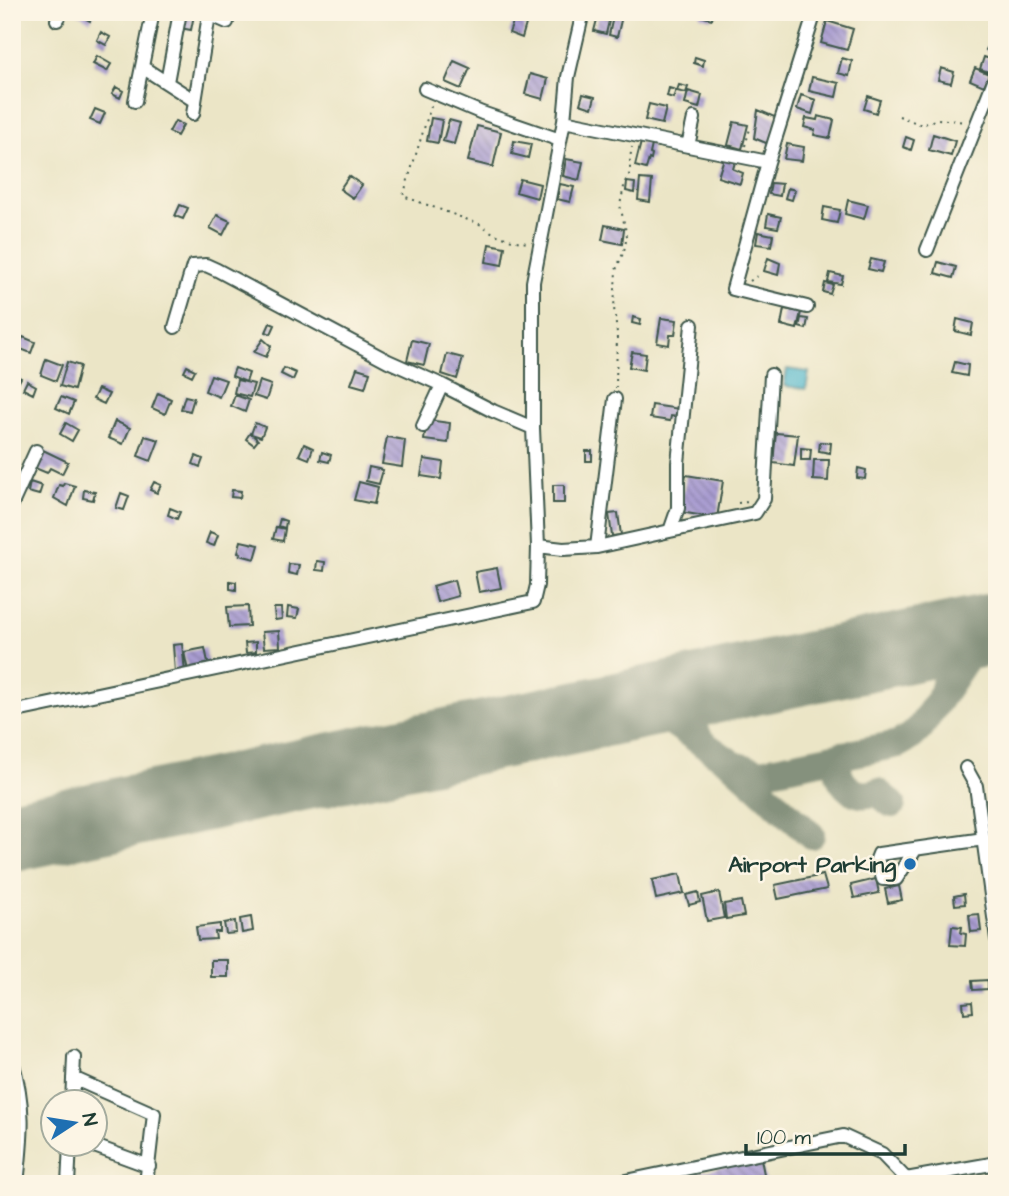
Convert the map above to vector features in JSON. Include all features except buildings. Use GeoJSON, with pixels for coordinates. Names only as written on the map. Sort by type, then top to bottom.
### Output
{"type":"FeatureCollection","features":[{"type":"Feature","properties":{"kind":"street"},"geometry":{"type":"LineString","coordinates":[[135,101],[153,12]]}},
{"type":"Feature","properties":{"kind":"street"},"geometry":{"type":"LineString","coordinates":[[167,82],[180,12]]}},
{"type":"Feature","properties":{"kind":"street"},"geometry":{"type":"LineString","coordinates":[[12,712],[533,603],[537,585],[538,546],[533,428],[533,282],[564,121],[568,77],[583,12]]}},
{"type":"Feature","properties":{"kind":"street"},"geometry":{"type":"LineString","coordinates":[[807,307],[733,289],[768,162],[815,12]]}},
{"type":"Feature","properties":{"kind":"street"},"geometry":{"type":"LineString","coordinates":[[142,67],[167,82],[194,107],[206,14],[227,22]]}},
{"type":"Feature","properties":{"kind":"street"},"geometry":{"type":"LineString","coordinates":[[927,250],[997,73]]}},
{"type":"Feature","properties":{"kind":"street"},"geometry":{"type":"LineString","coordinates":[[430,91],[482,113],[560,140]]}},
{"type":"Feature","properties":{"kind":"street"},"geometry":{"type":"LineString","coordinates":[[688,146],[694,118]]}},
{"type":"Feature","properties":{"kind":"street"},"geometry":{"type":"LineString","coordinates":[[564,121],[768,162]]}},
{"type":"Feature","properties":{"kind":"street"},"geometry":{"type":"LineString","coordinates":[[175,327],[193,266],[206,265],[388,362],[533,428]]}},
{"type":"Feature","properties":{"kind":"street"},"geometry":{"type":"LineString","coordinates":[[670,531],[678,508],[678,463],[692,325]]}},
{"type":"Feature","properties":{"kind":"street"},"geometry":{"type":"LineString","coordinates":[[538,546],[563,549],[597,547],[755,513],[764,499],[771,375]]}},
{"type":"Feature","properties":{"kind":"street"},"geometry":{"type":"LineString","coordinates":[[423,426],[442,385]]}},
{"type":"Feature","properties":{"kind":"street"},"geometry":{"type":"LineString","coordinates":[[597,547],[615,399]]}},
{"type":"Feature","properties":{"kind":"street"},"geometry":{"type":"LineString","coordinates":[[12,504],[36,452]]}},
{"type":"Feature","properties":{"kind":"street"},"geometry":{"type":"LineString","coordinates":[[966,768],[976,786],[997,939]]}},
{"type":"Feature","properties":{"kind":"street"},"geometry":{"type":"LineString","coordinates":[[915,850],[983,831],[997,830]]}},
{"type":"Feature","properties":{"kind":"street"},"geometry":{"type":"LineString","coordinates":[[73,1088],[74,1057]]}},
{"type":"Feature","properties":{"kind":"street"},"geometry":{"type":"LineString","coordinates":[[12,1061],[22,1108],[23,1128],[16,1184]]}},
{"type":"Feature","properties":{"kind":"street"},"geometry":{"type":"LineString","coordinates":[[73,1078],[154,1114],[146,1184]]}},
{"type":"Feature","properties":{"kind":"street"},"geometry":{"type":"LineString","coordinates":[[612,1184],[843,1136],[882,1154],[906,1179],[997,1163]]}},
{"type":"Feature","properties":{"kind":"street"},"geometry":{"type":"LineString","coordinates":[[108,1150],[149,1166]]}},
{"type":"Feature","properties":{"kind":"street"},"geometry":{"type":"LineString","coordinates":[[68,1184],[69,1158]]}},
{"type":"Feature","properties":{"kind":"path"},"geometry":{"type":"LineString","coordinates":[[822,12],[830,15],[835,12]]}},
{"type":"Feature","properties":{"kind":"path"},"geometry":{"type":"LineString","coordinates":[[430,91],[403,196],[482,225],[489,231],[515,241],[540,245]]}},
{"type":"Feature","properties":{"kind":"path"},"geometry":{"type":"LineString","coordinates":[[899,116],[922,125],[937,119],[977,123]]}},
{"type":"Feature","properties":{"kind":"path"},"geometry":{"type":"LineString","coordinates":[[742,157],[750,129]]}},
{"type":"Feature","properties":{"kind":"path"},"geometry":{"type":"LineString","coordinates":[[615,399],[616,270],[627,236],[621,205],[625,182],[631,173],[629,158],[635,136]]}},
{"type":"Feature","properties":{"kind":"water"},"geometry":{"type":"Polygon","coordinates":[[[787,369],[809,372],[806,389],[784,386],[787,369]]]}},
{"type":"Feature","properties":{"kind":"taxiway"},"geometry":{"type":"LineString","coordinates":[[734,765],[761,772],[898,744],[920,728],[985,630]]}},
{"type":"Feature","properties":{"kind":"taxiway"},"geometry":{"type":"LineString","coordinates":[[901,648],[922,650],[938,657],[945,671],[943,692]]}},
{"type":"Feature","properties":{"kind":"taxiway"},"geometry":{"type":"LineString","coordinates":[[703,744],[692,712],[697,699],[710,690],[739,682]]}},
{"type":"Feature","properties":{"kind":"taxiway"},"geometry":{"type":"LineString","coordinates":[[643,702],[734,765],[811,835]]}},
{"type":"Feature","properties":{"kind":"taxiway"},"geometry":{"type":"LineString","coordinates":[[841,755],[839,772],[846,786],[860,794],[877,792],[892,804]]}},
{"type":"Feature","properties":{"kind":"runway"},"geometry":{"type":"LineString","coordinates":[[12,836],[997,628]]}},
{"type":"Feature","properties":{"kind":"place","name":"Airport Parking"},"geometry":{"type":"Point","coordinates":[910,864]}}]}
